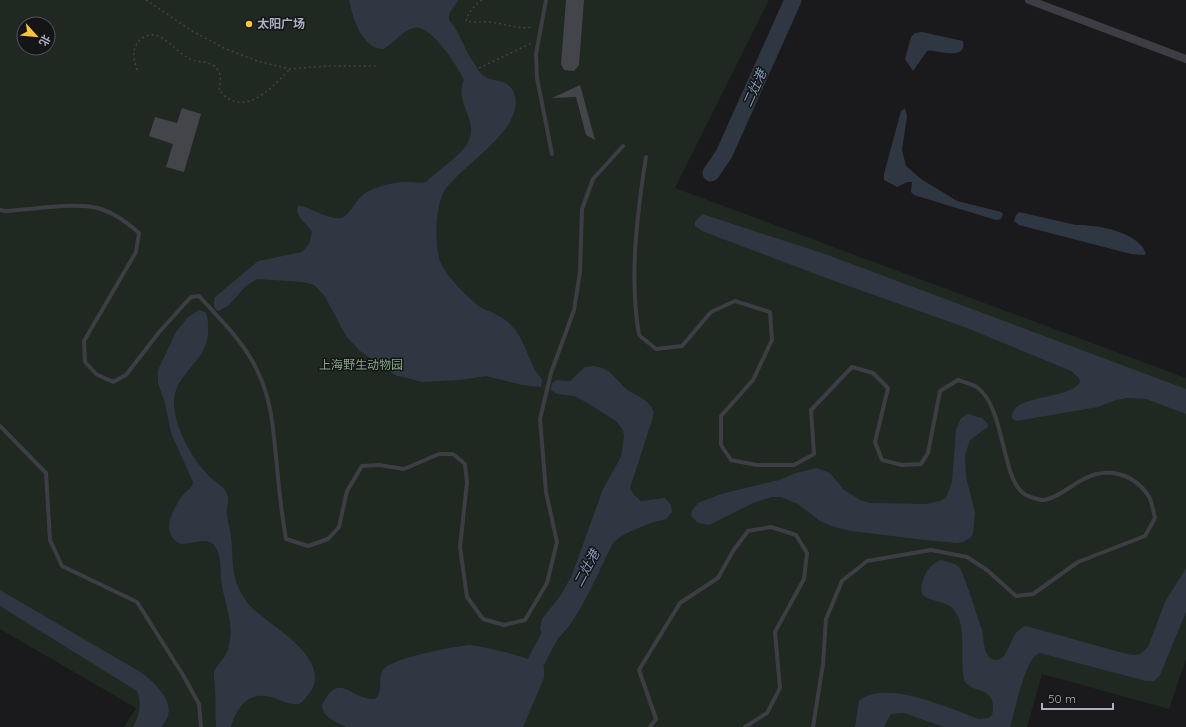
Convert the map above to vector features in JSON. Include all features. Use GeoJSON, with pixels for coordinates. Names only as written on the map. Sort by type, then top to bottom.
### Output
{"type":"FeatureCollection","features":[{"type":"Feature","properties":{"kind":"street"},"geometry":{"type":"LineString","coordinates":[[1029,0],[1186,59]]}},
{"type":"Feature","properties":{"kind":"lane"},"geometry":{"type":"LineString","coordinates":[[546,0],[537,40],[537,78],[552,154]]}},
{"type":"Feature","properties":{"kind":"lane"},"geometry":{"type":"LineString","coordinates":[[0,210],[6,211],[79,206],[100,209],[125,221],[139,233],[136,252],[84,341],[85,362],[96,374],[113,382],[126,375],[160,331],[191,296],[199,296],[221,321],[246,350],[257,369],[271,407],[280,505],[286,540],[308,546],[328,539],[340,527],[347,491],[362,466],[379,465],[404,470],[439,454],[453,454],[465,464],[467,482],[460,547],[467,597],[483,619],[504,625],[525,620],[547,583],[557,542],[546,492],[540,419],[550,373],[574,310],[580,272],[582,209],[593,179],[623,146]]}},
{"type":"Feature","properties":{"kind":"lane"},"geometry":{"type":"LineString","coordinates":[[646,157],[639,206],[634,306],[639,335],[656,349],[682,346],[711,312],[735,301],[770,312],[772,340],[753,380],[722,416],[721,445],[732,460],[757,465],[794,465],[814,454],[811,410],[852,367],[873,372],[888,388],[875,442],[882,460],[902,465],[921,464],[928,453],[940,391],[958,380],[978,388],[990,404],[1000,428],[1011,476],[1025,494],[1044,500],[1065,491],[1084,478],[1109,472],[1128,476],[1149,495],[1155,518],[1145,536],[1078,562],[1033,594],[1016,596],[987,570],[967,557],[931,550],[867,561],[842,581],[826,619],[823,664],[813,727]]}},
{"type":"Feature","properties":{"kind":"lane"},"geometry":{"type":"LineString","coordinates":[[0,426],[46,473],[50,540],[62,566],[137,602],[199,704],[201,727]]}},
{"type":"Feature","properties":{"kind":"lane"},"geometry":{"type":"LineString","coordinates":[[650,727],[656,719],[639,670],[680,603],[718,578],[733,551],[748,532],[771,527],[796,535],[808,553],[804,579],[775,632],[780,688],[768,713],[745,727]]}},
{"type":"Feature","properties":{"kind":"path"},"geometry":{"type":"LineString","coordinates":[[146,0],[192,31],[224,48],[257,61],[290,69],[327,66],[378,66]]}},
{"type":"Feature","properties":{"kind":"path"},"geometry":{"type":"LineString","coordinates":[[482,0],[468,13],[466,21],[475,23],[487,21],[524,29],[540,26]]}},
{"type":"Feature","properties":{"kind":"path"},"geometry":{"type":"LineString","coordinates":[[137,70],[133,54],[137,44],[143,37],[150,34],[162,37],[186,57],[194,61],[206,61],[214,66],[219,71],[219,90],[229,99],[240,102],[255,99],[272,87],[290,69]]}},
{"type":"Feature","properties":{"kind":"path"},"geometry":{"type":"LineString","coordinates":[[479,68],[537,40]]}},
{"type":"Feature","properties":{"kind":"green space","name":"上海野生动物园"},"geometry":{"type":"Polygon","coordinates":[[[0,0],[769,0],[675,188],[1186,378],[1186,659],[1169,709],[1042,674],[1027,727],[124,727],[136,708],[0,629],[0,0]]]}},
{"type":"Feature","properties":{"kind":"water"},"geometry":{"type":"Polygon","coordinates":[[[349,0],[458,0],[449,14],[449,20],[457,31],[471,59],[484,76],[504,82],[514,93],[516,106],[511,119],[503,132],[445,190],[439,204],[437,242],[441,264],[457,286],[482,308],[504,319],[515,330],[522,341],[535,370],[542,380],[541,387],[522,385],[486,376],[460,380],[422,382],[395,375],[360,351],[346,336],[324,295],[314,285],[303,282],[257,279],[246,286],[228,306],[218,311],[214,306],[215,297],[258,261],[302,252],[309,244],[312,232],[299,217],[297,210],[298,206],[306,207],[329,217],[344,217],[363,194],[371,190],[398,183],[426,182],[464,149],[467,144],[471,127],[462,96],[464,80],[443,47],[428,32],[420,28],[414,28],[402,34],[383,49],[375,47],[364,38],[359,31],[349,0]]]}},
{"type":"Feature","properties":{"kind":"water"},"geometry":{"type":"Polygon","coordinates":[[[922,32],[963,41],[963,47],[961,51],[956,53],[927,51],[913,71],[905,59],[911,37],[915,33],[922,32]]]}},
{"type":"Feature","properties":{"kind":"water"},"geometry":{"type":"Polygon","coordinates":[[[905,108],[907,116],[902,150],[906,166],[921,179],[957,201],[1001,212],[1003,214],[1001,219],[996,220],[914,195],[911,192],[912,182],[907,182],[897,187],[884,180],[884,174],[901,111],[905,108]]]}},
{"type":"Feature","properties":{"kind":"water"},"geometry":{"type":"Polygon","coordinates":[[[1019,212],[1076,225],[1094,226],[1116,231],[1135,240],[1142,246],[1146,254],[1131,254],[1019,225],[1014,221],[1019,212]]]}},
{"type":"Feature","properties":{"kind":"water"},"geometry":{"type":"Polygon","coordinates":[[[702,214],[825,254],[1186,389],[1186,414],[1146,399],[1127,398],[1116,400],[1098,407],[1016,421],[1012,418],[1014,410],[1020,404],[1065,392],[1074,388],[1080,382],[1079,378],[1071,371],[967,328],[829,279],[702,231],[695,226],[695,222],[702,214]]]}},
{"type":"Feature","properties":{"kind":"water"},"geometry":{"type":"Polygon","coordinates":[[[199,310],[205,312],[207,317],[207,339],[199,358],[180,382],[176,392],[174,402],[175,412],[180,431],[190,451],[202,468],[226,491],[228,499],[227,515],[231,536],[232,560],[235,578],[241,593],[251,607],[296,643],[306,654],[313,666],[315,678],[311,691],[299,704],[288,703],[263,696],[256,696],[250,699],[240,707],[231,727],[216,727],[214,672],[227,652],[231,633],[222,586],[219,554],[212,544],[206,541],[185,544],[178,543],[173,538],[169,529],[170,520],[176,506],[185,492],[191,488],[193,482],[171,433],[165,403],[158,383],[158,370],[176,332],[188,317],[199,310]]]}},
{"type":"Feature","properties":{"kind":"water"},"geometry":{"type":"Polygon","coordinates":[[[594,366],[606,370],[629,391],[647,402],[653,410],[654,414],[630,488],[634,495],[641,501],[665,498],[671,505],[672,512],[666,519],[629,532],[613,543],[576,616],[567,629],[557,639],[548,644],[540,629],[542,619],[561,595],[572,575],[603,489],[621,457],[624,437],[623,430],[616,421],[574,396],[557,394],[551,390],[552,383],[557,380],[570,381],[585,367],[594,366]]]}},
{"type":"Feature","properties":{"kind":"water"},"geometry":{"type":"Polygon","coordinates":[[[968,414],[982,418],[988,424],[988,427],[970,440],[965,455],[966,477],[975,512],[973,534],[970,538],[963,542],[957,543],[925,540],[851,531],[834,527],[820,521],[798,504],[781,497],[772,497],[753,503],[709,525],[698,523],[691,516],[692,511],[698,503],[721,494],[779,480],[796,473],[817,468],[830,473],[844,490],[862,501],[871,503],[926,504],[940,501],[946,498],[952,482],[956,430],[961,418],[968,414]]]}},
{"type":"Feature","properties":{"kind":"water"},"geometry":{"type":"Polygon","coordinates":[[[941,560],[955,564],[960,568],[982,630],[987,654],[991,659],[995,660],[1003,657],[1017,632],[1026,626],[1127,654],[1140,654],[1148,647],[1165,602],[1186,568],[1186,612],[1160,675],[1154,681],[1146,681],[1040,653],[1035,656],[1025,674],[1010,727],[944,727],[904,713],[891,714],[884,727],[855,727],[859,701],[870,695],[884,693],[901,694],[918,698],[979,719],[989,718],[992,715],[993,705],[991,698],[982,691],[971,687],[964,679],[961,625],[954,610],[942,602],[929,599],[922,594],[921,589],[923,579],[928,569],[936,562],[941,560]]]}},
{"type":"Feature","properties":{"kind":"water"},"geometry":{"type":"Polygon","coordinates":[[[0,590],[142,673],[148,678],[155,684],[165,697],[168,705],[169,712],[167,719],[161,727],[133,727],[140,709],[137,691],[0,606],[0,590]]]}},
{"type":"Feature","properties":{"kind":"water"},"geometry":{"type":"Polygon","coordinates":[[[469,645],[520,656],[544,667],[544,678],[523,727],[346,727],[330,719],[324,713],[322,705],[328,694],[334,689],[346,689],[359,696],[375,699],[378,696],[380,689],[381,674],[388,666],[409,657],[469,645]]]}},
{"type":"Feature","properties":{"kind":"building"},"geometry":{"type":"Polygon","coordinates":[[[566,0],[584,0],[579,65],[574,71],[564,70],[561,64],[566,0]]]}},
{"type":"Feature","properties":{"kind":"building"},"geometry":{"type":"Polygon","coordinates":[[[580,85],[595,140],[586,135],[576,97],[552,98],[580,85]]]}},
{"type":"Feature","properties":{"kind":"building"},"geometry":{"type":"Polygon","coordinates":[[[182,108],[201,114],[184,172],[166,167],[173,144],[149,136],[155,117],[177,123],[182,108]]]}},
{"type":"Feature","properties":{"kind":"waterway","name":"二灶港"},"geometry":{"type":"LineString","coordinates":[[711,173],[724,154],[793,0]]}},
{"type":"Feature","properties":{"kind":"waterway","name":"二灶港"},"geometry":{"type":"LineString","coordinates":[[525,682],[557,622]]}},
{"type":"Feature","properties":{"kind":"place","name":"太阳广场"},"geometry":{"type":"Point","coordinates":[249,24]}}]}
